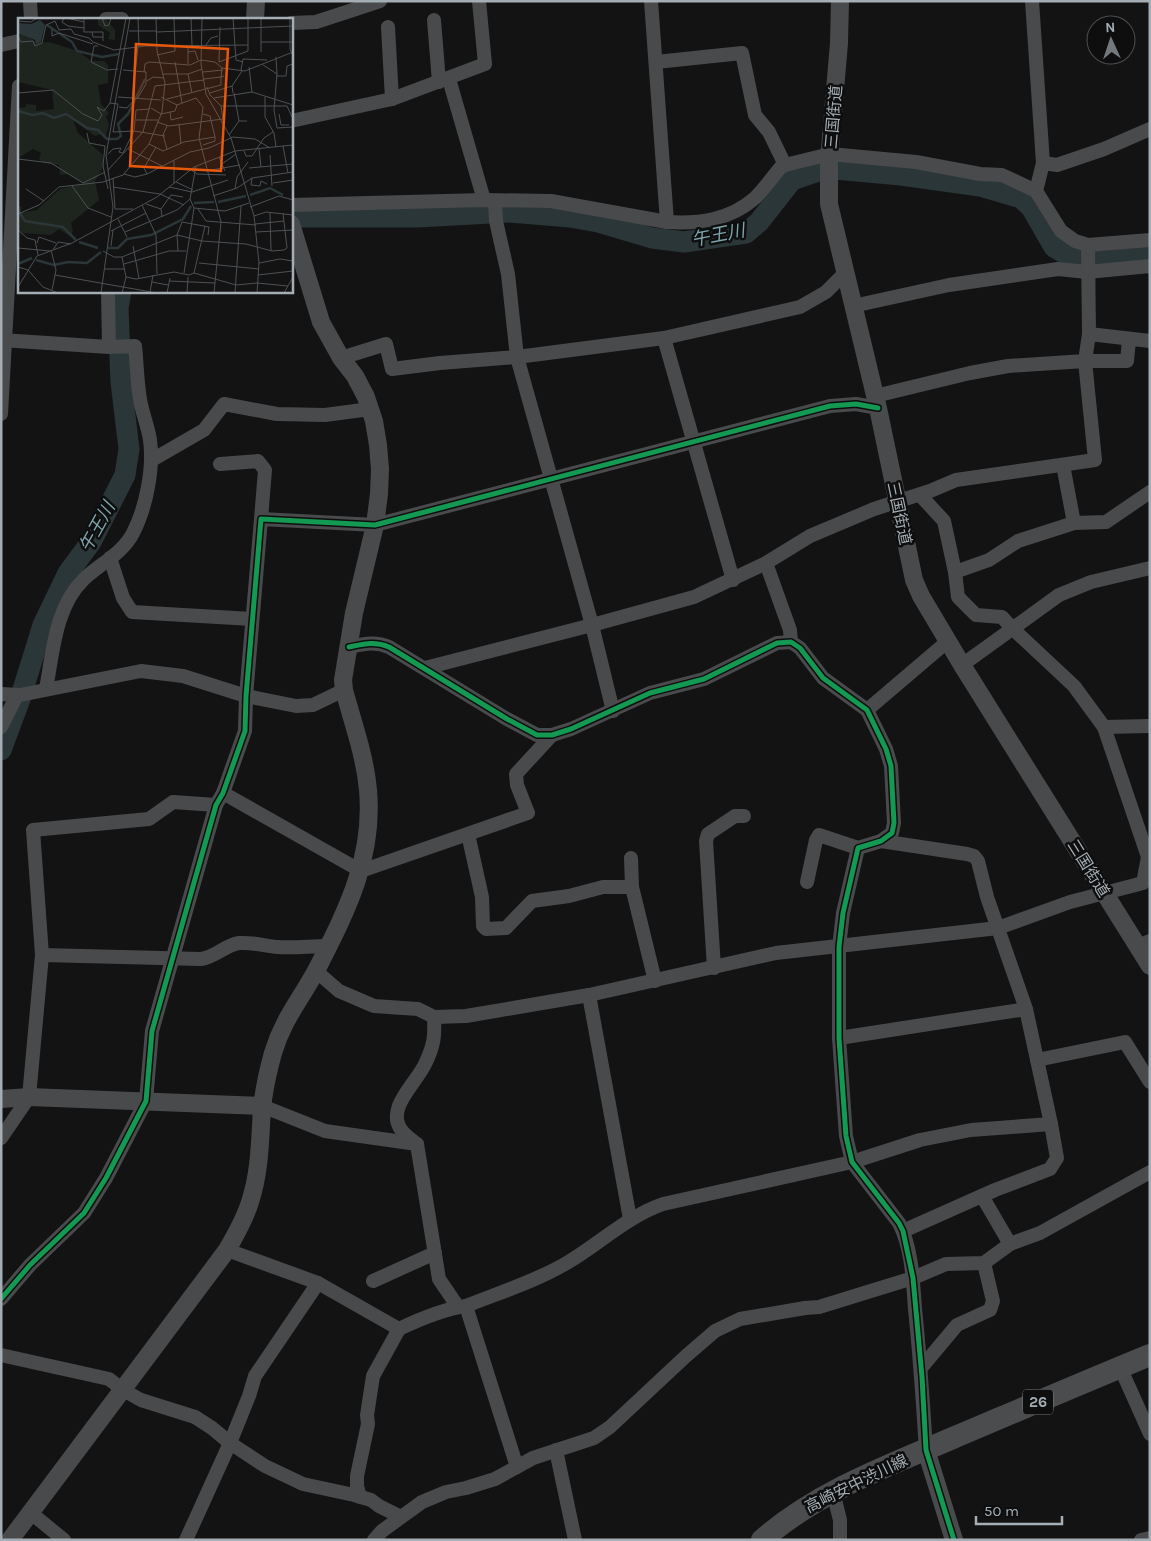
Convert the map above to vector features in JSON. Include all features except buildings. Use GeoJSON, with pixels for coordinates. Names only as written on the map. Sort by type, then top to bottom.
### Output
{"type":"FeatureCollection","features":[{"type":"Feature","properties":{"kind":"main road","name":"高崎安中渋川線"},"geometry":{"type":"LineString","coordinates":[[762,1540],[805,1507],[832,1492],[1150,1355]]}},
{"type":"Feature","properties":{"kind":"street"},"geometry":{"type":"LineString","coordinates":[[30,1],[31,18]]}},
{"type":"Feature","properties":{"kind":"street"},"geometry":{"type":"LineString","coordinates":[[255,18],[256,1]]}},
{"type":"Feature","properties":{"kind":"street"},"geometry":{"type":"LineString","coordinates":[[292,23],[316,22],[380,1]]}},
{"type":"Feature","properties":{"kind":"street"},"geometry":{"type":"LineString","coordinates":[[292,121],[392,99],[444,81],[484,64],[479,1]]}},
{"type":"Feature","properties":{"kind":"street"},"geometry":{"type":"LineString","coordinates":[[651,1],[667,222]]}},
{"type":"Feature","properties":{"kind":"street","name":"三国街道"},"geometry":{"type":"LineString","coordinates":[[840,1],[839,43],[829,157],[829,204],[876,402],[914,580],[921,596],[962,665],[1104,893],[1144,944],[1150,966]]}},
{"type":"Feature","properties":{"kind":"street"},"geometry":{"type":"LineString","coordinates":[[1032,1],[1043,163],[1036,191]]}},
{"type":"Feature","properties":{"kind":"street"},"geometry":{"type":"LineString","coordinates":[[434,20],[444,81],[492,202],[508,274],[518,357],[592,625],[613,710]]}},
{"type":"Feature","properties":{"kind":"street"},"geometry":{"type":"LineString","coordinates":[[388,27],[392,99]]}},
{"type":"Feature","properties":{"kind":"street"},"geometry":{"type":"LineString","coordinates":[[1,46],[18,41]]}},
{"type":"Feature","properties":{"kind":"street"},"geometry":{"type":"LineString","coordinates":[[656,62],[742,53],[755,115],[769,132],[785,165]]}},
{"type":"Feature","properties":{"kind":"street"},"geometry":{"type":"LineString","coordinates":[[1,414],[18,103]]}},
{"type":"Feature","properties":{"kind":"street"},"geometry":{"type":"LineString","coordinates":[[1043,163],[1057,165],[1104,149],[1150,129]]}},
{"type":"Feature","properties":{"kind":"street"},"geometry":{"type":"LineString","coordinates":[[292,205],[551,201],[685,224],[722,218],[741,208],[755,197],[780,168],[785,165],[829,157],[916,162],[980,174],[1002,175],[1036,191],[1061,231],[1088,247],[1150,240]]}},
{"type":"Feature","properties":{"kind":"street"},"geometry":{"type":"LineString","coordinates":[[10,1540],[227,1250],[244,1217],[250,1202],[259,1155],[262,1106],[266,1080],[274,1050],[286,1019],[316,971],[354,890],[361,871],[368,840],[368,789],[363,760],[343,680],[354,613],[375,524],[380,494],[380,469],[374,421],[370,408],[355,376],[341,358],[321,322],[292,227]]}},
{"type":"Feature","properties":{"kind":"street"},"geometry":{"type":"LineString","coordinates":[[425,668],[694,597],[766,563],[810,536],[874,509],[920,495],[956,480],[1095,460],[1085,361],[1089,334],[1088,247]]}},
{"type":"Feature","properties":{"kind":"street"},"geometry":{"type":"LineString","coordinates":[[853,306],[949,285],[1058,269],[1088,272],[1150,266]]}},
{"type":"Feature","properties":{"kind":"street"},"geometry":{"type":"LineString","coordinates":[[341,358],[386,344],[392,369],[518,357],[664,338],[800,307],[826,292],[845,273]]}},
{"type":"Feature","properties":{"kind":"street"},"geometry":{"type":"LineString","coordinates":[[108,292],[111,347]]}},
{"type":"Feature","properties":{"kind":"street"},"geometry":{"type":"LineString","coordinates":[[1089,334],[1150,341]]}},
{"type":"Feature","properties":{"kind":"street"},"geometry":{"type":"LineString","coordinates":[[664,338],[733,580]]}},
{"type":"Feature","properties":{"kind":"street"},"geometry":{"type":"LineString","coordinates":[[4,340],[111,347],[135,346],[140,400],[150,438],[152,460],[145,499],[133,533],[125,545],[74,590],[67,603],[54,639],[44,689]]}},
{"type":"Feature","properties":{"kind":"street"},"geometry":{"type":"LineString","coordinates":[[261,519],[375,524],[830,406],[876,402],[970,373],[1008,366],[1085,361],[1127,361],[1129,340]]}},
{"type":"Feature","properties":{"kind":"street"},"geometry":{"type":"LineString","coordinates":[[152,460],[204,430],[224,404],[278,414],[325,414],[370,408]]}},
{"type":"Feature","properties":{"kind":"street"},"geometry":{"type":"LineString","coordinates":[[1,1299],[30,1265],[84,1213],[106,1178],[146,1101],[152,1031],[219,799],[246,731],[246,696],[265,470],[258,461],[220,464]]}},
{"type":"Feature","properties":{"kind":"street"},"geometry":{"type":"LineString","coordinates":[[1062,465],[1074,523]]}},
{"type":"Feature","properties":{"kind":"street"},"geometry":{"type":"LineString","coordinates":[[955,572],[990,560],[1018,541],[1074,523],[1106,522],[1150,492]]}},
{"type":"Feature","properties":{"kind":"street"},"geometry":{"type":"LineString","coordinates":[[316,971],[339,991],[374,1006],[418,1009],[434,1017],[466,1016],[589,995],[776,953],[998,928],[1070,902],[1143,883],[1149,856],[1104,727],[1074,686],[1002,617],[976,615],[958,597],[955,572],[944,521],[920,495]]}},
{"type":"Feature","properties":{"kind":"street"},"geometry":{"type":"LineString","coordinates":[[110,558],[123,598],[132,612],[252,620]]}},
{"type":"Feature","properties":{"kind":"street"},"geometry":{"type":"LineString","coordinates":[[766,563],[790,630],[791,642]]}},
{"type":"Feature","properties":{"kind":"street"},"geometry":{"type":"LineString","coordinates":[[962,665],[1059,595],[1091,582],[1150,568]]}},
{"type":"Feature","properties":{"kind":"street"},"geometry":{"type":"LineString","coordinates":[[867,710],[948,641]]}},
{"type":"Feature","properties":{"kind":"street"},"geometry":{"type":"LineString","coordinates":[[349,647],[369,642],[389,647],[508,719],[537,734],[552,735],[571,729],[650,692],[704,679],[777,643],[791,642],[800,648],[823,678],[867,710],[886,749],[891,766],[894,823],[892,833],[882,842]]}},
{"type":"Feature","properties":{"kind":"street"},"geometry":{"type":"LineString","coordinates":[[1,694],[18,695],[141,671],[183,676],[246,696],[305,707],[344,690]]}},
{"type":"Feature","properties":{"kind":"street"},"geometry":{"type":"LineString","coordinates":[[1,727],[18,695]]}},
{"type":"Feature","properties":{"kind":"street"},"geometry":{"type":"LineString","coordinates":[[1104,727],[1150,726]]}},
{"type":"Feature","properties":{"kind":"street"},"geometry":{"type":"LineString","coordinates":[[1,1138],[30,1097],[42,955],[33,830],[149,819],[173,802],[219,799],[361,871],[528,813],[516,785],[516,774],[552,735]]}},
{"type":"Feature","properties":{"kind":"street"},"geometry":{"type":"LineString","coordinates":[[714,968],[706,841],[708,834],[735,816],[744,816]]}},
{"type":"Feature","properties":{"kind":"street"},"geometry":{"type":"LineString","coordinates":[[468,834],[482,897],[483,926],[486,928],[506,928],[532,901],[569,896],[603,887],[632,887]]}},
{"type":"Feature","properties":{"kind":"street"},"geometry":{"type":"LineString","coordinates":[[807,882],[818,836],[858,848],[882,842],[974,856],[978,861],[987,897],[1026,1009],[1057,1158],[1050,1169],[982,1196],[903,1231]]}},
{"type":"Feature","properties":{"kind":"street"},"geometry":{"type":"LineString","coordinates":[[858,848],[843,913],[839,947],[840,1038],[846,1136],[852,1162],[899,1223],[903,1231],[913,1278],[926,1450],[954,1540]]}},
{"type":"Feature","properties":{"kind":"street"},"geometry":{"type":"LineString","coordinates":[[631,858],[632,887],[655,981]]}},
{"type":"Feature","properties":{"kind":"street"},"geometry":{"type":"LineString","coordinates":[[42,955],[201,959],[210,958],[230,945],[251,942],[266,946],[328,946]]}},
{"type":"Feature","properties":{"kind":"street"},"geometry":{"type":"LineString","coordinates":[[589,995],[630,1219]]}},
{"type":"Feature","properties":{"kind":"street"},"geometry":{"type":"LineString","coordinates":[[840,1038],[1026,1009]]}},
{"type":"Feature","properties":{"kind":"street"},"geometry":{"type":"LineString","coordinates":[[434,1017],[435,1038],[426,1064],[400,1102],[398,1122],[402,1131],[416,1144],[439,1279],[462,1307],[517,1467]]}},
{"type":"Feature","properties":{"kind":"street"},"geometry":{"type":"LineString","coordinates":[[1037,1060],[1124,1042],[1150,1082]]}},
{"type":"Feature","properties":{"kind":"street"},"geometry":{"type":"LineString","coordinates":[[1,1099],[30,1097],[262,1106],[325,1131],[416,1144]]}},
{"type":"Feature","properties":{"kind":"street"},"geometry":{"type":"LineString","coordinates":[[360,1497],[357,1476],[368,1424],[367,1415],[373,1376],[399,1328],[462,1307],[564,1265],[630,1219],[646,1210],[663,1204],[852,1162],[920,1140],[971,1130],[1051,1124]]}},
{"type":"Feature","properties":{"kind":"street"},"geometry":{"type":"LineString","coordinates":[[374,1540],[382,1531],[422,1502],[446,1492],[495,1479],[533,1458],[594,1438],[610,1427],[715,1331],[740,1319],[820,1307],[913,1278],[946,1264],[984,1263],[1010,1244],[1040,1233],[1150,1172]]}},
{"type":"Feature","properties":{"kind":"street"},"geometry":{"type":"LineString","coordinates":[[982,1196],[1010,1244]]}},
{"type":"Feature","properties":{"kind":"street"},"geometry":{"type":"LineString","coordinates":[[227,1250],[318,1283],[399,1328]]}},
{"type":"Feature","properties":{"kind":"street"},"geometry":{"type":"LineString","coordinates":[[373,1281],[435,1253]]}},
{"type":"Feature","properties":{"kind":"street"},"geometry":{"type":"LineString","coordinates":[[921,1368],[957,1325],[990,1310],[992,1307],[993,1302],[984,1263]]}},
{"type":"Feature","properties":{"kind":"street"},"geometry":{"type":"LineString","coordinates":[[186,1540],[230,1443],[255,1376],[318,1283]]}},
{"type":"Feature","properties":{"kind":"street"},"geometry":{"type":"LineString","coordinates":[[1,1355],[109,1379],[123,1390],[142,1400],[194,1417],[266,1466],[303,1484],[372,1500],[401,1517]]}},
{"type":"Feature","properties":{"kind":"street"},"geometry":{"type":"LineString","coordinates":[[1120,1367],[1150,1434]]}},
{"type":"Feature","properties":{"kind":"street"},"geometry":{"type":"LineString","coordinates":[[556,1450],[575,1540]]}},
{"type":"Feature","properties":{"kind":"street"},"geometry":{"type":"LineString","coordinates":[[832,1492],[840,1520],[840,1540]]}},
{"type":"Feature","properties":{"kind":"street"},"geometry":{"type":"LineString","coordinates":[[31,1512],[64,1540]]}},
{"type":"Feature","properties":{"kind":"street"},"geometry":{"type":"LineString","coordinates":[[1141,1540],[1150,1538]]}},
{"type":"Feature","properties":{"kind":"waterway","name":"午王川"},"geometry":{"type":"LineString","coordinates":[[292,217],[417,217],[510,212],[570,217],[598,222],[652,238],[684,242],[746,233],[759,222],[792,180],[821,170],[835,169],[901,175],[980,186],[1021,198],[1031,207],[1054,247],[1074,259],[1107,261],[1150,256]]}},
{"type":"Feature","properties":{"kind":"waterway","name":"午王川"},"geometry":{"type":"LineString","coordinates":[[1,750],[20,699],[43,625],[68,573],[91,542],[125,475],[129,449],[121,382],[118,308],[121,292]]}},
{"type":"Feature","properties":{"kind":"cycle path"},"geometry":{"type":"LineString","coordinates":[[1,1299],[30,1265],[84,1213],[106,1178],[146,1101],[152,1031],[216,805],[223,793],[245,731],[246,696],[261,519],[375,525],[830,406],[856,404],[878,408]]}},
{"type":"Feature","properties":{"kind":"cycle path"},"geometry":{"type":"LineString","coordinates":[[349,647],[365,644],[389,647],[507,719],[537,735],[552,735],[571,729],[650,693],[704,679],[777,643],[791,642],[800,648],[823,678],[867,710],[886,749],[891,766],[894,823],[892,833],[881,841],[858,848],[843,913],[839,947],[839,1038],[846,1136],[852,1162],[899,1223],[903,1231],[913,1278],[922,1377],[926,1450],[954,1540]]}}]}
